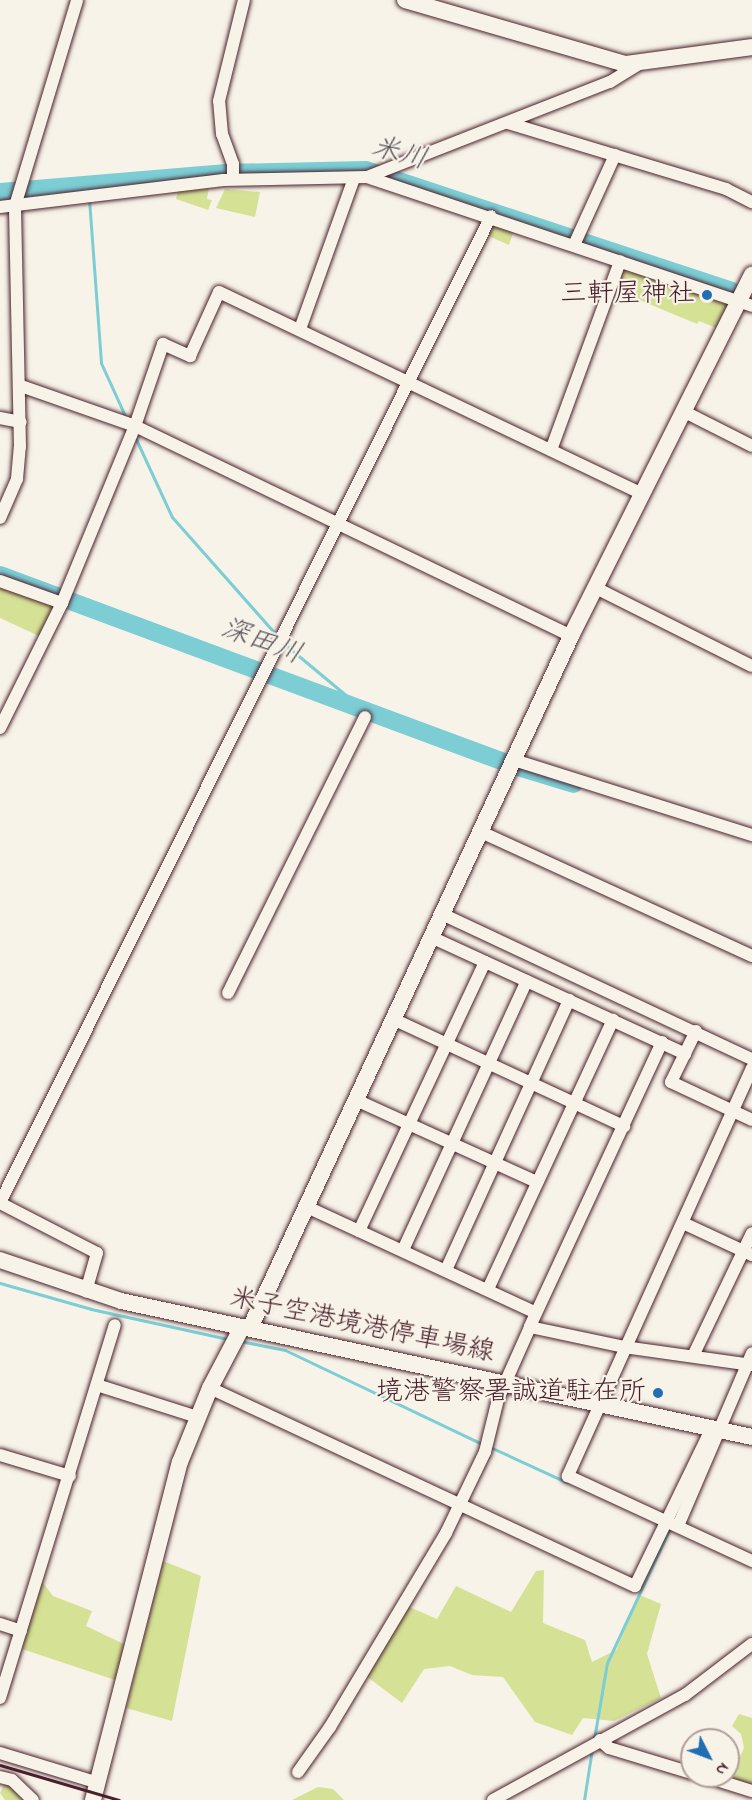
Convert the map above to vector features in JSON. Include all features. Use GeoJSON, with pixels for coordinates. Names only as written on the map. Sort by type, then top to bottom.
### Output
{"type":"FeatureCollection","features":[{"type":"Feature","properties":{"kind":"street"},"geometry":{"type":"LineString","coordinates":[[0,518],[17,479],[21,422],[21,386],[14,298],[15,206],[77,0]]}},
{"type":"Feature","properties":{"kind":"street"},"geometry":{"type":"LineString","coordinates":[[233,179],[233,164],[222,134],[219,101],[244,0]]}},
{"type":"Feature","properties":{"kind":"street"},"geometry":{"type":"LineString","coordinates":[[405,0],[637,65],[752,47]]}},
{"type":"Feature","properties":{"kind":"street"},"geometry":{"type":"LineString","coordinates":[[367,177],[624,76],[637,65]]}},
{"type":"Feature","properties":{"kind":"street"},"geometry":{"type":"LineString","coordinates":[[508,123],[726,189],[752,202]]}},
{"type":"Feature","properties":{"kind":"street"},"geometry":{"type":"LineString","coordinates":[[574,245],[615,155]]}},
{"type":"Feature","properties":{"kind":"street"},"geometry":{"type":"LineString","coordinates":[[300,329],[354,177]]}},
{"type":"Feature","properties":{"kind":"street"},"geometry":{"type":"LineString","coordinates":[[0,207],[233,179],[367,177],[491,216],[746,304]]}},
{"type":"Feature","properties":{"kind":"street"},"geometry":{"type":"LineString","coordinates":[[86,1291],[97,1254],[0,1203],[491,216]]}},
{"type":"Feature","properties":{"kind":"street"},"geometry":{"type":"LineString","coordinates":[[551,450],[620,261]]}},
{"type":"Feature","properties":{"kind":"street"},"geometry":{"type":"LineString","coordinates":[[93,1800],[180,1462],[197,1417],[210,1388],[246,1328],[307,1207],[571,636],[685,412],[746,304],[752,275]]}},
{"type":"Feature","properties":{"kind":"street"},"geometry":{"type":"LineString","coordinates":[[0,728],[62,603],[135,426],[163,344],[190,356],[219,292],[642,494]]}},
{"type":"Feature","properties":{"kind":"street"},"geometry":{"type":"LineString","coordinates":[[21,386],[135,426],[571,636]]}},
{"type":"Feature","properties":{"kind":"street"},"geometry":{"type":"LineString","coordinates":[[685,412],[752,446]]}},
{"type":"Feature","properties":{"kind":"street"},"geometry":{"type":"LineString","coordinates":[[0,418],[21,422]]}},
{"type":"Feature","properties":{"kind":"street"},"geometry":{"type":"LineString","coordinates":[[0,581],[62,603]]}},
{"type":"Feature","properties":{"kind":"street"},"geometry":{"type":"LineString","coordinates":[[596,588],[752,666]]}},
{"type":"Feature","properties":{"kind":"street"},"geometry":{"type":"LineString","coordinates":[[228,993],[365,717]]}},
{"type":"Feature","properties":{"kind":"street"},"geometry":{"type":"LineString","coordinates":[[514,760],[752,835]]}},
{"type":"Feature","properties":{"kind":"street"},"geometry":{"type":"LineString","coordinates":[[481,832],[752,956]]}},
{"type":"Feature","properties":{"kind":"street"},"geometry":{"type":"LineString","coordinates":[[442,914],[752,1059]]}},
{"type":"Feature","properties":{"kind":"street"},"geometry":{"type":"LineString","coordinates":[[431,937],[685,1054]]}},
{"type":"Feature","properties":{"kind":"street"},"geometry":{"type":"LineString","coordinates":[[359,1231],[485,962]]}},
{"type":"Feature","properties":{"kind":"street"},"geometry":{"type":"LineString","coordinates":[[403,1250],[527,981]]}},
{"type":"Feature","properties":{"kind":"street"},"geometry":{"type":"LineString","coordinates":[[446,1270],[569,1000]]}},
{"type":"Feature","properties":{"kind":"street"},"geometry":{"type":"LineString","coordinates":[[393,1019],[624,1126]]}},
{"type":"Feature","properties":{"kind":"street"},"geometry":{"type":"LineString","coordinates":[[488,1289],[614,1020]]}},
{"type":"Feature","properties":{"kind":"street"},"geometry":{"type":"LineString","coordinates":[[696,1031],[671,1082],[752,1120]]}},
{"type":"Feature","properties":{"kind":"street"},"geometry":{"type":"LineString","coordinates":[[298,1772],[330,1727],[424,1572],[459,1505],[485,1452],[504,1383],[662,1042]]}},
{"type":"Feature","properties":{"kind":"street"},"geometry":{"type":"LineString","coordinates":[[752,1068],[683,1223],[599,1402],[568,1476],[752,1561]]}},
{"type":"Feature","properties":{"kind":"street"},"geometry":{"type":"LineString","coordinates":[[356,1100],[537,1182]]}},
{"type":"Feature","properties":{"kind":"street"},"geometry":{"type":"LineString","coordinates":[[307,1207],[536,1313]]}},
{"type":"Feature","properties":{"kind":"street"},"geometry":{"type":"LineString","coordinates":[[683,1223],[748,1253]]}},
{"type":"Feature","properties":{"kind":"street"},"geometry":{"type":"LineString","coordinates":[[693,1356],[748,1253],[752,1233]]}},
{"type":"Feature","properties":{"kind":"street","name":"米子空港境港停車場線"},"geometry":{"type":"LineString","coordinates":[[0,1260],[86,1291],[246,1328],[599,1402],[752,1437]]}},
{"type":"Feature","properties":{"kind":"street"},"geometry":{"type":"LineString","coordinates":[[0,1698],[115,1325]]}},
{"type":"Feature","properties":{"kind":"street"},"geometry":{"type":"LineString","coordinates":[[210,1388],[635,1586],[673,1524],[716,1444],[718,1430],[750,1360],[693,1356],[624,1347],[530,1327]]}},
{"type":"Feature","properties":{"kind":"street"},"geometry":{"type":"LineString","coordinates":[[97,1385],[197,1417]]}},
{"type":"Feature","properties":{"kind":"street"},"geometry":{"type":"LineString","coordinates":[[0,1455],[70,1476]]}},
{"type":"Feature","properties":{"kind":"street"},"geometry":{"type":"LineString","coordinates":[[0,1624],[21,1631]]}},
{"type":"Feature","properties":{"kind":"street"},"geometry":{"type":"LineString","coordinates":[[493,1800],[685,1695],[752,1644]]}},
{"type":"Feature","properties":{"kind":"street"},"geometry":{"type":"LineString","coordinates":[[600,1740],[609,1748],[680,1769]]}},
{"type":"Feature","properties":{"kind":"street"},"geometry":{"type":"LineString","coordinates":[[0,1753],[99,1783]]}},
{"type":"Feature","properties":{"kind":"street"},"geometry":{"type":"LineString","coordinates":[[0,1777],[12,1780],[33,1800]]}},
{"type":"Feature","properties":{"kind":"green space"},"geometry":{"type":"Polygon","coordinates":[[[209,187],[207,199],[212,200],[208,210],[176,199],[178,190],[209,187]]]}},
{"type":"Feature","properties":{"kind":"green space"},"geometry":{"type":"Polygon","coordinates":[[[225,189],[260,192],[255,217],[216,208],[225,189]]]}},
{"type":"Feature","properties":{"kind":"green space"},"geometry":{"type":"Polygon","coordinates":[[[493,222],[514,230],[509,245],[486,235],[493,222]]]}},
{"type":"Feature","properties":{"kind":"green space"},"geometry":{"type":"Polygon","coordinates":[[[621,268],[728,303],[719,329],[699,321],[697,324],[613,289],[621,268]]]}},
{"type":"Feature","properties":{"kind":"green space"},"geometry":{"type":"Polygon","coordinates":[[[0,583],[55,606],[39,636],[0,618],[0,583]]]}},
{"type":"Feature","properties":{"kind":"green space"},"geometry":{"type":"Polygon","coordinates":[[[163,1561],[201,1576],[172,1721],[126,1708],[163,1561]]]}},
{"type":"Feature","properties":{"kind":"green space"},"geometry":{"type":"Polygon","coordinates":[[[544,1570],[543,1623],[585,1640],[592,1662],[616,1650],[640,1595],[661,1604],[647,1654],[661,1698],[614,1721],[583,1718],[572,1735],[535,1722],[503,1677],[472,1675],[450,1666],[424,1669],[402,1703],[366,1676],[407,1606],[437,1619],[456,1586],[511,1612],[536,1571],[544,1570]]]}},
{"type":"Feature","properties":{"kind":"green space"},"geometry":{"type":"Polygon","coordinates":[[[40,1579],[53,1596],[92,1611],[86,1626],[128,1646],[121,1676],[115,1680],[19,1648],[40,1579]]]}},
{"type":"Feature","properties":{"kind":"green space"},"geometry":{"type":"Polygon","coordinates":[[[739,1714],[752,1718],[752,1785],[740,1781],[740,1756],[744,1748],[740,1728],[732,1726],[739,1714]]]}},
{"type":"Feature","properties":{"kind":"green space"},"geometry":{"type":"Polygon","coordinates":[[[5,1783],[23,1792],[28,1800],[5,1800],[0,1793],[5,1783]]]}},
{"type":"Feature","properties":{"kind":"green space"},"geometry":{"type":"Polygon","coordinates":[[[318,1787],[333,1789],[344,1800],[292,1800],[318,1787]]]}},
{"type":"Feature","properties":{"kind":"waterway","name":"米川"},"geometry":{"type":"LineString","coordinates":[[0,192],[226,173],[366,170],[732,291]]}},
{"type":"Feature","properties":{"kind":"waterway"},"geometry":{"type":"LineString","coordinates":[[89,199],[101,363],[127,420]]}},
{"type":"Feature","properties":{"kind":"waterway"},"geometry":{"type":"LineString","coordinates":[[135,437],[172,517],[278,637]]}},
{"type":"Feature","properties":{"kind":"waterway","name":"深田川"},"geometry":{"type":"LineString","coordinates":[[0,575],[504,762]]}},
{"type":"Feature","properties":{"kind":"waterway"},"geometry":{"type":"LineString","coordinates":[[282,642],[366,712]]}},
{"type":"Feature","properties":{"kind":"waterway","name":"深田川"},"geometry":{"type":"LineString","coordinates":[[521,768],[574,784]]}},
{"type":"Feature","properties":{"kind":"waterway"},"geometry":{"type":"LineString","coordinates":[[0,1283],[91,1309],[228,1339]]}},
{"type":"Feature","properties":{"kind":"waterway"},"geometry":{"type":"LineString","coordinates":[[240,1341],[285,1350],[484,1445]]}},
{"type":"Feature","properties":{"kind":"waterway"},"geometry":{"type":"LineString","coordinates":[[490,1447],[566,1482]]}},
{"type":"Feature","properties":{"kind":"waterway"},"geometry":{"type":"LineString","coordinates":[[594,1739],[607,1663],[670,1528]]}},
{"type":"Feature","properties":{"kind":"waterway"},"geometry":{"type":"LineString","coordinates":[[584,1800],[592,1749]]}},
{"type":"Feature","properties":{"kind":"railway"},"geometry":{"type":"LineString","coordinates":[[0,1765],[119,1800]]}},
{"type":"Feature","properties":{"kind":"place","name":"三軒屋神社"},"geometry":{"type":"Point","coordinates":[707,295]}},
{"type":"Feature","properties":{"kind":"place","name":"境港警察署誠道駐在所"},"geometry":{"type":"Point","coordinates":[658,1393]}}]}
